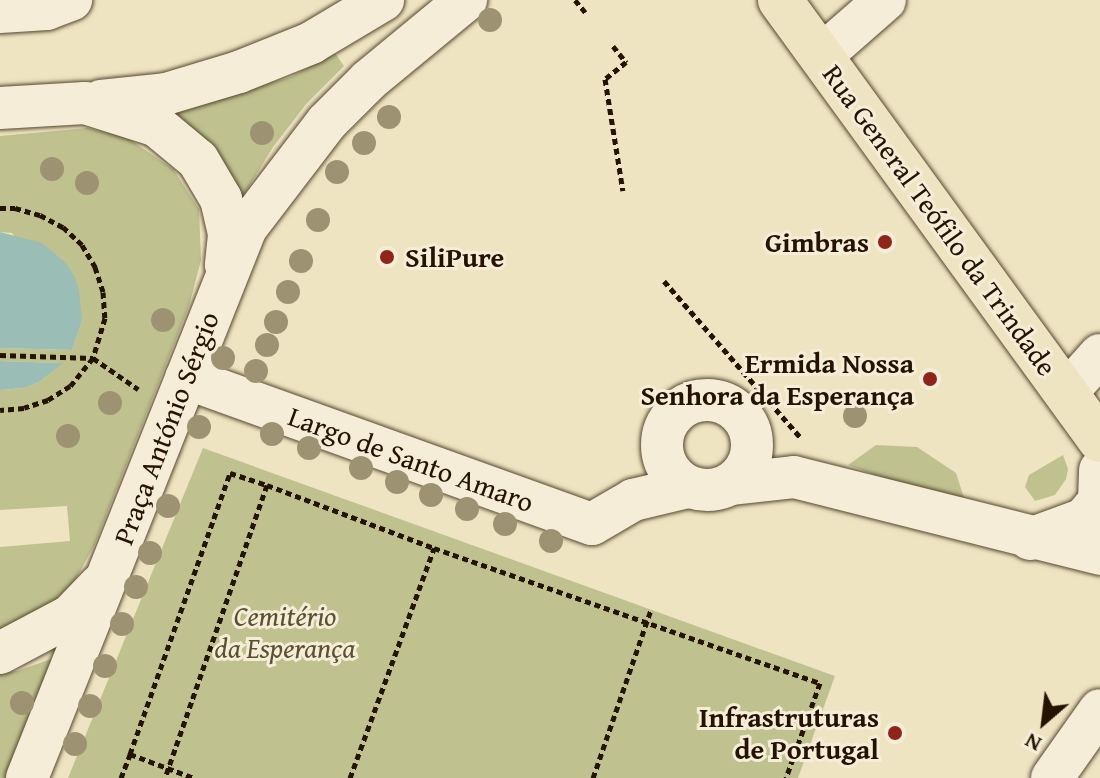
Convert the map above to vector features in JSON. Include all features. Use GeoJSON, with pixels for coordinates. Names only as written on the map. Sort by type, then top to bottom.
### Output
{"type":"FeatureCollection","features":[{"type":"Feature","properties":{"kind":"main road","name":"Rua General Teófilo da Trindade"},"geometry":{"type":"LineString","coordinates":[[780,0],[1100,440]]}},
{"type":"Feature","properties":{"kind":"street"},"geometry":{"type":"LineString","coordinates":[[0,12],[47,9],[71,0]]}},
{"type":"Feature","properties":{"kind":"street","name":"Praça António Sérgio"},"geometry":{"type":"LineString","coordinates":[[0,108],[166,94],[239,72],[311,43],[383,0]]}},
{"type":"Feature","properties":{"kind":"street","name":"Praça António Sérgio"},"geometry":{"type":"LineString","coordinates":[[27,778],[250,221],[327,122],[369,80],[466,0]]}},
{"type":"Feature","properties":{"kind":"street"},"geometry":{"type":"LineString","coordinates":[[821,56],[885,0]]}},
{"type":"Feature","properties":{"kind":"street","name":"Praça António Sérgio"},"geometry":{"type":"LineString","coordinates":[[85,103],[157,126],[198,160],[221,199],[229,235],[225,278]]}},
{"type":"Feature","properties":{"kind":"street"},"geometry":{"type":"LineString","coordinates":[[1066,393],[1100,355]]}},
{"type":"Feature","properties":{"kind":"street","name":"Largo de Santo Amaro"},"geometry":{"type":"LineString","coordinates":[[186,378],[592,524],[633,500]]}},
{"type":"Feature","properties":{"kind":"street"},"geometry":{"type":"LineString","coordinates":[[633,500],[664,431],[679,409],[696,401],[718,401],[739,413],[800,461],[1030,539],[1100,554]]}},
{"type":"Feature","properties":{"kind":"street"},"geometry":{"type":"LineString","coordinates":[[730,484],[744,472],[752,453],[751,435],[739,413]]}},
{"type":"Feature","properties":{"kind":"street"},"geometry":{"type":"LineString","coordinates":[[664,431],[662,455],[671,474],[688,487]]}},
{"type":"Feature","properties":{"kind":"street"},"geometry":{"type":"LineString","coordinates":[[633,500],[688,487],[704,490],[730,484],[800,461]]}},
{"type":"Feature","properties":{"kind":"street"},"geometry":{"type":"LineString","coordinates":[[1030,539],[1084,519],[1099,501],[1100,470]]}},
{"type":"Feature","properties":{"kind":"street"},"geometry":{"type":"LineString","coordinates":[[1030,539],[1092,572],[1100,580]]}},
{"type":"Feature","properties":{"kind":"street","name":"Praça António Sérgio"},"geometry":{"type":"LineString","coordinates":[[0,653],[70,616],[107,577]]}},
{"type":"Feature","properties":{"kind":"street"},"geometry":{"type":"LineString","coordinates":[[1052,778],[1100,710]]}},
{"type":"Feature","properties":{"kind":"path"},"geometry":{"type":"LineString","coordinates":[[575,0],[585,12]]}},
{"type":"Feature","properties":{"kind":"path"},"geometry":{"type":"LineString","coordinates":[[613,46],[626,62],[605,79],[623,191]]}},
{"type":"Feature","properties":{"kind":"path"},"geometry":{"type":"LineString","coordinates":[[0,208],[40,215],[63,227],[82,245],[95,267],[103,292],[105,318],[93,358],[70,386],[48,400],[24,408],[0,410]]}},
{"type":"Feature","properties":{"kind":"path"},"geometry":{"type":"LineString","coordinates":[[664,281],[800,461]]}},
{"type":"Feature","properties":{"kind":"path"},"geometry":{"type":"LineString","coordinates":[[0,355],[93,358],[140,390]]}},
{"type":"Feature","properties":{"kind":"path"},"geometry":{"type":"LineString","coordinates":[[121,778],[230,473],[820,683],[786,778]]}},
{"type":"Feature","properties":{"kind":"path"},"geometry":{"type":"LineString","coordinates":[[165,778],[267,485]]}},
{"type":"Feature","properties":{"kind":"path"},"geometry":{"type":"LineString","coordinates":[[350,778],[434,548]]}},
{"type":"Feature","properties":{"kind":"path"},"geometry":{"type":"LineString","coordinates":[[593,778],[651,610]]}},
{"type":"Feature","properties":{"kind":"path"},"geometry":{"type":"LineString","coordinates":[[130,754],[194,778]]}},
{"type":"Feature","properties":{"kind":"green space"},"geometry":{"type":"Polygon","coordinates":[[[335,53],[344,66],[307,103],[273,147],[237,206],[167,113],[291,77],[335,53]]]}},
{"type":"Feature","properties":{"kind":"green space"},"geometry":{"type":"Polygon","coordinates":[[[87,128],[126,137],[173,169],[199,209],[201,260],[189,306],[94,546],[63,602],[0,629],[0,547],[70,541],[67,506],[0,510],[0,390],[24,388],[39,382],[62,363],[0,361],[0,348],[72,350],[82,321],[12,233],[0,232],[0,136],[87,128]]]}},
{"type":"Feature","properties":{"kind":"green space"},"geometry":{"type":"Polygon","coordinates":[[[876,445],[917,447],[956,473],[964,498],[906,486],[848,465],[876,445]]]}},
{"type":"Feature","properties":{"kind":"green space","name":"Cemitério da Esperança"},"geometry":{"type":"Polygon","coordinates":[[[203,448],[835,676],[798,778],[68,778],[203,448]]]}},
{"type":"Feature","properties":{"kind":"green space"},"geometry":{"type":"Polygon","coordinates":[[[1063,455],[1068,469],[1066,479],[1055,495],[1035,501],[1025,487],[1029,475],[1063,455]]]}},
{"type":"Feature","properties":{"kind":"green space"},"geometry":{"type":"Polygon","coordinates":[[[54,658],[5,778],[0,778],[0,673],[17,671],[54,658]]]}},
{"type":"Feature","properties":{"kind":"water"},"geometry":{"type":"Polygon","coordinates":[[[0,232],[42,243],[65,262],[74,275],[82,321],[72,350],[0,348],[0,232]]]}},
{"type":"Feature","properties":{"kind":"water"},"geometry":{"type":"Polygon","coordinates":[[[0,361],[63,363],[39,382],[24,388],[0,390],[0,361]]]}},
{"type":"Feature","properties":{"kind":"place","name":"Gimbras"},"geometry":{"type":"Point","coordinates":[885,242]}},
{"type":"Feature","properties":{"kind":"place","name":"SiliPure"},"geometry":{"type":"Point","coordinates":[387,257]}},
{"type":"Feature","properties":{"kind":"place","name":"Ermida Nossa Senhora da Esperança"},"geometry":{"type":"Point","coordinates":[930,379]}},
{"type":"Feature","properties":{"kind":"place","name":"Infrastruturas de Portugal"},"geometry":{"type":"Point","coordinates":[895,733]}}]}
